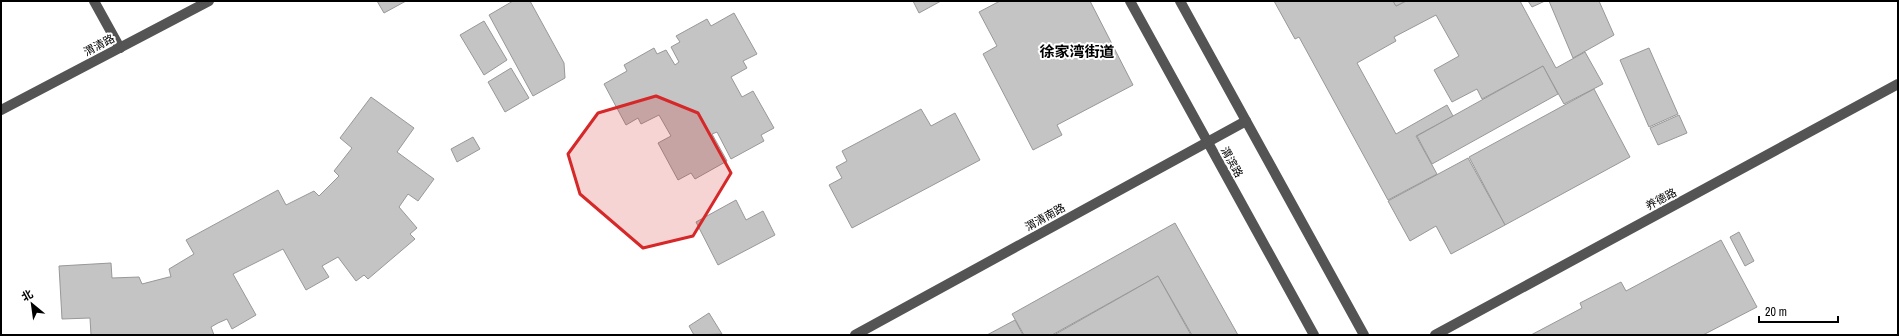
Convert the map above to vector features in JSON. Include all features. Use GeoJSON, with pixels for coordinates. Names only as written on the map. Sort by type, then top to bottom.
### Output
{"type":"FeatureCollection","features":[{"type":"Feature","properties":{"kind":"street"},"geometry":{"type":"LineString","coordinates":[[94,1],[120,48]]}},
{"type":"Feature","properties":{"kind":"street","name":"渭清路"},"geometry":{"type":"LineString","coordinates":[[1,110],[209,1]]}},
{"type":"Feature","properties":{"kind":"street","name":"渭滨路"},"geometry":{"type":"LineString","coordinates":[[1130,1],[1314,335]]}},
{"type":"Feature","properties":{"kind":"street"},"geometry":{"type":"LineString","coordinates":[[1180,1],[1364,335]]}},
{"type":"Feature","properties":{"kind":"street","name":"养德路"},"geometry":{"type":"LineString","coordinates":[[1435,335],[1898,84]]}},
{"type":"Feature","properties":{"kind":"street","name":"渭清南路"},"geometry":{"type":"LineString","coordinates":[[855,335],[1246,121]]}},
{"type":"Feature","properties":{"kind":"highlighted area"},"geometry":{"type":"Polygon","coordinates":[[[656,96],[698,113],[731,173],[693,236],[643,248],[580,194],[568,154],[598,113],[656,96]]]}},
{"type":"Feature","properties":{"kind":"building"},"geometry":{"type":"Polygon","coordinates":[[[377,1],[406,1],[384,13],[377,1]]]}},
{"type":"Feature","properties":{"kind":"building"},"geometry":{"type":"Polygon","coordinates":[[[513,1],[530,1],[564,63],[565,78],[533,96],[489,15],[513,1]]]}},
{"type":"Feature","properties":{"kind":"building"},"geometry":{"type":"Polygon","coordinates":[[[913,1],[941,1],[919,13],[913,1]]]}},
{"type":"Feature","properties":{"kind":"building"},"geometry":{"type":"Polygon","coordinates":[[[1000,1],[1090,1],[1133,85],[1057,125],[1062,135],[1033,150],[983,54],[997,46],[979,12],[1000,1]]]}},
{"type":"Feature","properties":{"kind":"building"},"geometry":{"type":"Polygon","coordinates":[[[1274,1],[1393,1],[1396,6],[1406,1],[1520,1],[1556,68],[1585,52],[1603,84],[1564,104],[1543,66],[1482,99],[1477,89],[1452,102],[1434,70],[1459,56],[1436,15],[1394,37],[1396,41],[1357,63],[1396,134],[1447,105],[1453,116],[1416,136],[1437,174],[1388,200],[1299,37],[1295,39],[1274,1]]]}},
{"type":"Feature","properties":{"kind":"building"},"geometry":{"type":"Polygon","coordinates":[[[1393,1],[1406,1],[1396,6],[1393,1]]]}},
{"type":"Feature","properties":{"kind":"building"},"geometry":{"type":"Polygon","coordinates":[[[1528,1],[1545,1],[1532,7],[1528,1]]]}},
{"type":"Feature","properties":{"kind":"building"},"geometry":{"type":"Polygon","coordinates":[[[1549,1],[1599,1],[1614,35],[1573,58],[1549,1]]]}},
{"type":"Feature","properties":{"kind":"building"},"geometry":{"type":"Polygon","coordinates":[[[734,13],[757,54],[743,61],[747,68],[731,77],[742,97],[753,91],[774,128],[761,135],[764,141],[731,159],[717,132],[712,134],[727,161],[695,179],[691,173],[678,180],[658,143],[671,136],[659,115],[641,124],[638,118],[626,125],[604,84],[627,71],[624,65],[654,48],[657,54],[666,50],[675,65],[679,62],[671,47],[680,42],[676,36],[707,19],[711,26],[734,13]]]}},
{"type":"Feature","properties":{"kind":"building"},"geometry":{"type":"Polygon","coordinates":[[[484,21],[507,60],[484,75],[460,35],[484,21]]]}},
{"type":"Feature","properties":{"kind":"building"},"geometry":{"type":"Polygon","coordinates":[[[1649,48],[1678,114],[1649,127],[1620,60],[1649,48]]]}},
{"type":"Feature","properties":{"kind":"building"},"geometry":{"type":"Polygon","coordinates":[[[1543,66],[1558,94],[1432,164],[1417,136],[1543,66]]]}},
{"type":"Feature","properties":{"kind":"building"},"geometry":{"type":"Polygon","coordinates":[[[511,68],[529,98],[505,112],[488,82],[511,68]]]}},
{"type":"Feature","properties":{"kind":"building"},"geometry":{"type":"Polygon","coordinates":[[[1594,89],[1630,157],[1505,225],[1469,157],[1594,89]]]}},
{"type":"Feature","properties":{"kind":"building"},"geometry":{"type":"Polygon","coordinates":[[[371,97],[414,128],[397,152],[434,179],[418,201],[408,194],[399,207],[417,228],[410,234],[415,239],[368,279],[364,275],[356,281],[338,257],[322,266],[329,277],[306,290],[283,249],[233,274],[256,315],[232,329],[227,319],[218,323],[211,327],[214,335],[91,335],[90,318],[62,319],[59,266],[111,263],[112,278],[139,277],[142,284],[171,277],[169,269],[194,254],[186,240],[278,190],[286,205],[314,191],[319,196],[339,176],[334,171],[352,148],[340,138],[371,97]]]}},
{"type":"Feature","properties":{"kind":"building"},"geometry":{"type":"Polygon","coordinates":[[[921,109],[931,126],[955,113],[980,160],[852,228],[829,185],[842,178],[836,167],[847,161],[842,151],[921,109]]]}},
{"type":"Feature","properties":{"kind":"building"},"geometry":{"type":"Polygon","coordinates":[[[1679,115],[1687,133],[1658,145],[1650,128],[1679,115]]]}},
{"type":"Feature","properties":{"kind":"building"},"geometry":{"type":"Polygon","coordinates":[[[473,137],[480,149],[457,162],[451,149],[473,137]]]}},
{"type":"Feature","properties":{"kind":"building"},"geometry":{"type":"Polygon","coordinates":[[[1468,158],[1505,225],[1451,254],[1436,226],[1410,241],[1388,201],[1468,158]]]}},
{"type":"Feature","properties":{"kind":"building"},"geometry":{"type":"Polygon","coordinates":[[[736,200],[746,220],[763,211],[775,235],[718,265],[696,222],[736,200]]]}},
{"type":"Feature","properties":{"kind":"building"},"geometry":{"type":"Polygon","coordinates":[[[1175,223],[1238,335],[1192,335],[1158,276],[1052,335],[1024,335],[1012,314],[1175,223]]]}},
{"type":"Feature","properties":{"kind":"building"},"geometry":{"type":"Polygon","coordinates":[[[1739,232],[1754,261],[1745,266],[1730,237],[1739,232]]]}},
{"type":"Feature","properties":{"kind":"building"},"geometry":{"type":"Polygon","coordinates":[[[1721,240],[1757,307],[1703,335],[1531,335],[1582,308],[1580,303],[1621,282],[1626,291],[1721,240]]]}},
{"type":"Feature","properties":{"kind":"building"},"geometry":{"type":"Polygon","coordinates":[[[1158,276],[1191,335],[1054,335],[1158,276]]]}},
{"type":"Feature","properties":{"kind":"building"},"geometry":{"type":"Polygon","coordinates":[[[709,313],[722,334],[694,335],[689,326],[709,313]]]}},
{"type":"Feature","properties":{"kind":"building"},"geometry":{"type":"Polygon","coordinates":[[[1015,320],[1023,335],[987,335],[1015,320]]]}},
{"type":"Feature","properties":{"kind":"district","name":"徐家湾街道"},"geometry":{"type":"Point","coordinates":[1077,51]}}]}
